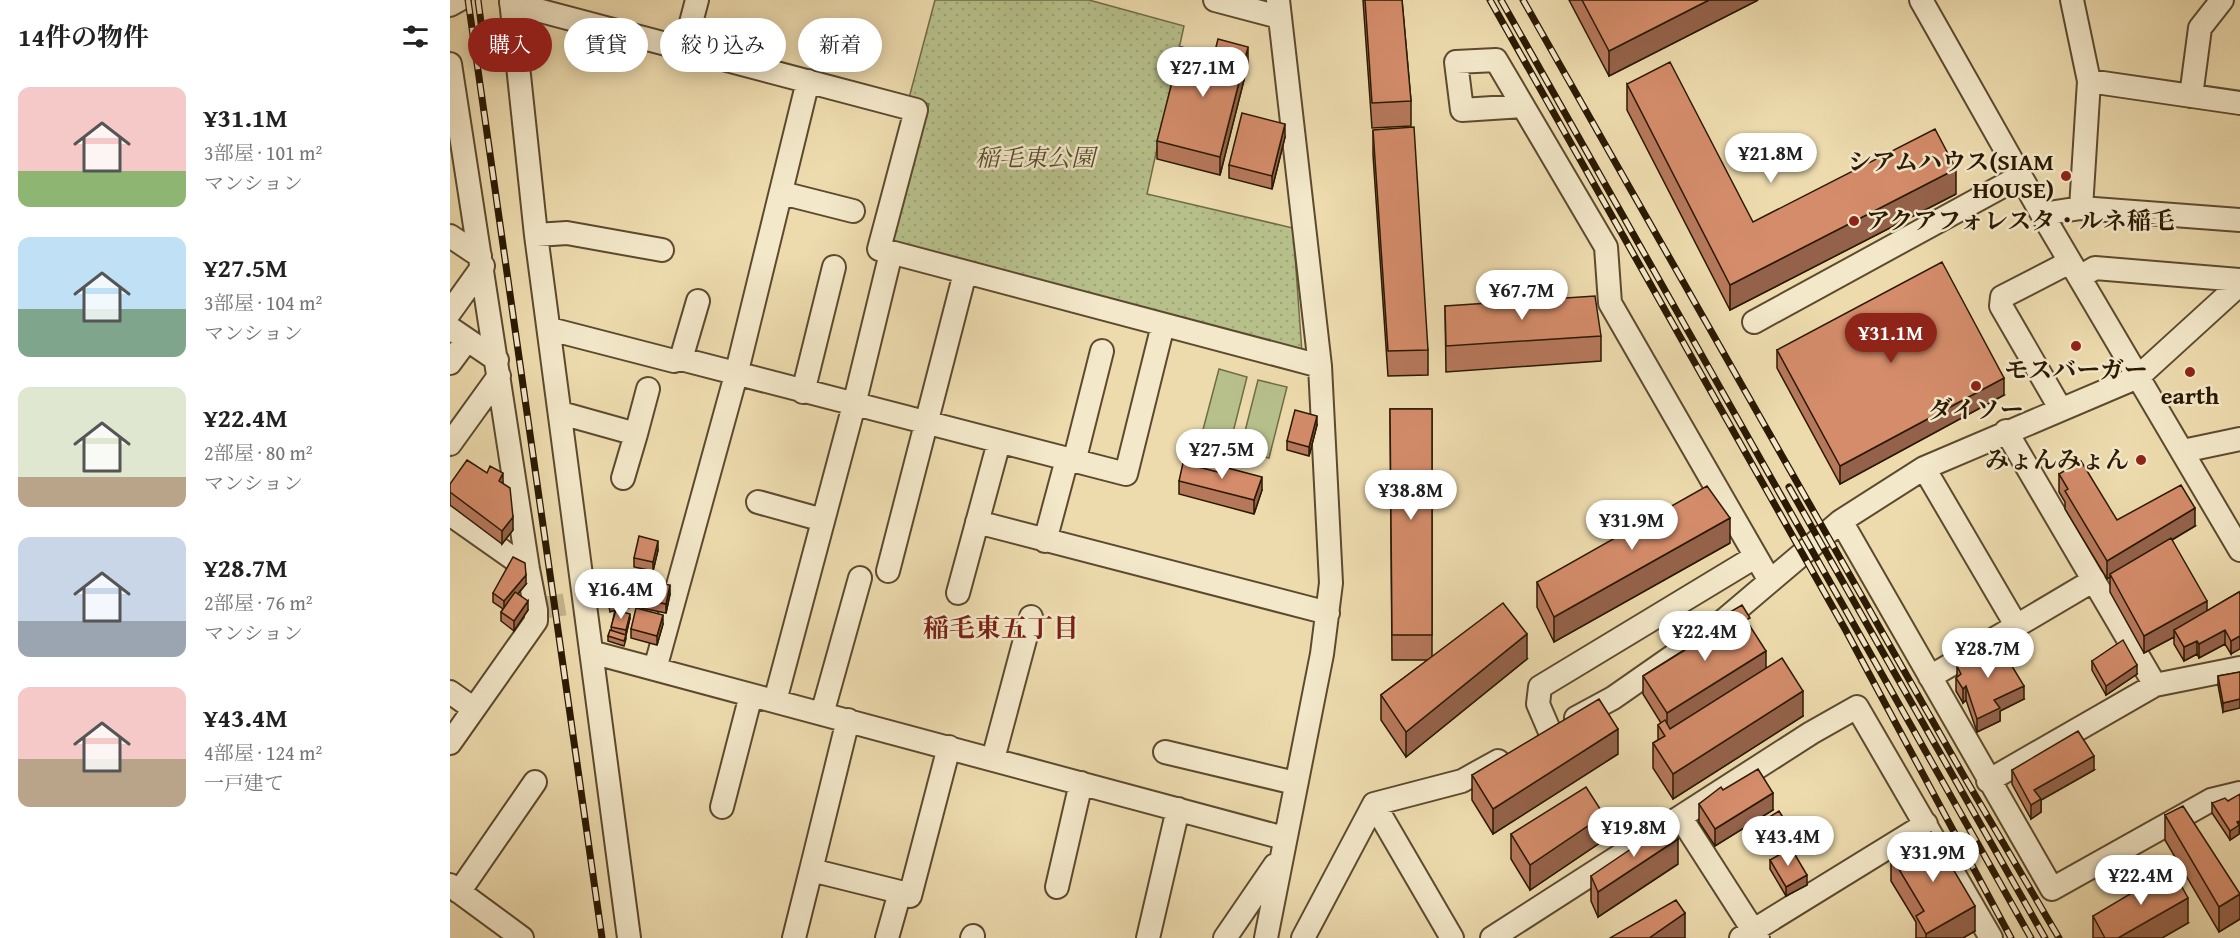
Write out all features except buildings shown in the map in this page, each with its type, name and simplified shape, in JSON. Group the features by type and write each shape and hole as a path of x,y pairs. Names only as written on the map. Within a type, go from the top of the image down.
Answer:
{"street":[{"path":"450,5 459,0"},
{"path":"692,18 697,0"},
{"path":"1215,0 1279,8 1320,366 1331,583 1328,612 1266,938"},
{"path":"1921,0 2042,214 2240,550"},
{"path":"2072,0 2089,81 2081,208"},
{"path":"2191,96 2200,28 2222,0"},
{"path":"629,938 591,652 575,602 561,413 536,235 513,1 660,41"},
{"path":"450,64 528,569 540,609 536,621 450,743"},
{"path":"774,72 916,110 879,249 1320,366"},
{"path":"655,669 736,375 808,81"},
{"path":"2089,81 2240,103"},
{"path":"1523,106 1606,247 1610,303 1770,581"},
{"path":"1754,322 2021,176"},
{"path":"782,193 853,211"},
{"path":"2042,214 2081,208 2240,220"},
{"path":"536,235 567,233 662,250"},
{"path":"450,236 481,261"},
{"path":"775,701 854,405 891,253"},
{"path":"450,312 481,261"},
{"path":"803,392 834,267"},
{"path":"2060,408 2001,306 2002,297 2075,269 2096,268 2240,282"},
{"path":"888,571 965,273"},
{"path":"1303,938 1374,804 1462,781 1613,698 1722,622 1841,521 1924,468 2060,408 2138,377 2240,282"},
{"path":"681,359 698,301"},
{"path":"550,329 674,361 681,359 1126,474 1163,325"},
{"path":"450,363 459,334 498,368"},
{"path":"1045,541 1102,351"},
{"path":"450,444 498,368"},
{"path":"623,478 648,389"},
{"path":"561,413 636,434"},
{"path":"2006,431 2155,684"},
{"path":"2182,451 2240,439"},
{"path":"958,593 999,442"},
{"path":"1924,468 2016,625"},
{"path":"758,502 823,520"},
{"path":"450,514 528,569"},
{"path":"1841,521 1988,781 2052,889 2211,800 2240,793"},
{"path":"977,522 1328,612"},
{"path":"1534,741 1540,687 1755,557"},
{"path":"822,714 860,578"},
{"path":"1930,677 2094,580"},
{"path":"993,759 1031,617"},
{"path":"591,652 1178,809 1283,847"},
{"path":"1988,781 2155,684 2240,668"},
{"path":"450,692 474,709"},
{"path":"722,807 751,695"},
{"path":"1492,938 1811,733 1857,707 1926,824 1985,936"},
{"path":"794,938 848,720"},
{"path":"811,870 910,896 950,747"},
{"path":"1165,752 1295,783"},
{"path":"522,938 454,888 535,782"},
{"path":"1057,887 1081,783"},
{"path":"1374,804 1452,938"},
{"path":"1148,938 1178,809"},
{"path":"1681,818 1751,935 1926,824"},
{"path":"1225,938 1283,847"},
{"path":"887,938 900,892"}],"green space":[{"name":"稲毛東公園","path":"935,0 1089,0 1184,26 1147,194 1293,228 1302,352 888,245 929,104 909,98"},
{"path":"1219,369 1247,377 1229,448 1200,441"},
{"path":"1258,380 1287,387 1269,458 1240,451"}],"tunnel":[{"path":"543,608 567,604"}],"railway":[{"path":"468,0 602,938"},
{"path":"478,0 480,18"},
{"path":"1490,0 1845,629 2011,938"},
{"path":"1501,0 2031,938"},
{"path":"1523,0 1965,778 2059,938"},
{"path":"1789,487 2045,938"}],"place":[{"name":"シアムハウス(SIAM HOUSE)","path":"2066,176"},
{"name":"アクアフォレスタ・ルネ稲毛","path":"1854,221"},
{"name":"モスバーガー","path":"2076,346"},
{"name":"earth","path":"2190,372"},
{"name":"ダイソー","path":"1976,386"},
{"name":"みょんみょん","path":"2141,460"}],"district":[{"name":"稲毛東五丁目","path":"1001,628"}]}
